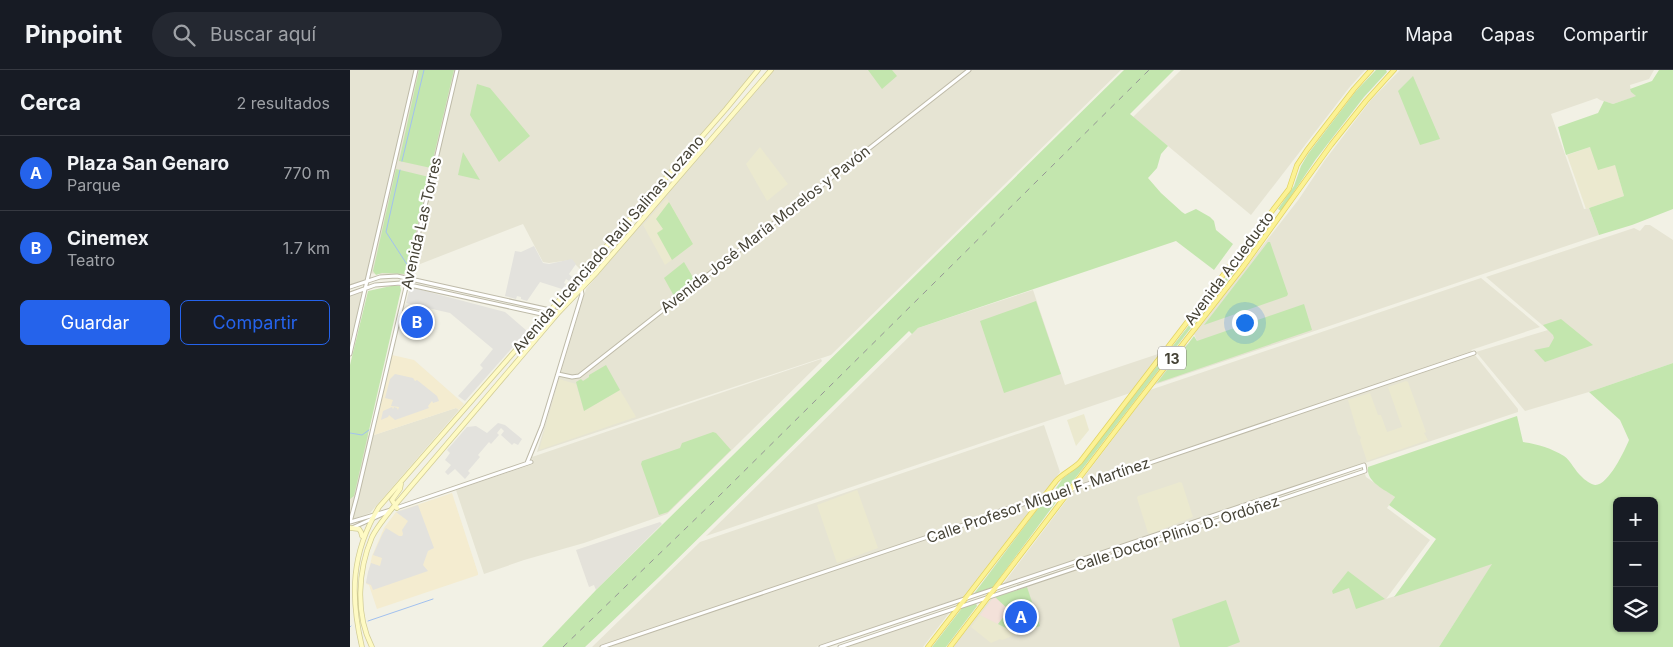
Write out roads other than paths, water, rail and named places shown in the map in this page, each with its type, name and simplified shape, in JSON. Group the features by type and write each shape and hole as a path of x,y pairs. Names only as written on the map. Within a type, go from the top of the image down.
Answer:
{"main road":[{"name":"Avenida Licenciado Raúl Salinas Lozano","path":"362,647 354,616 352,598 353,576 360,546 379,507 401,484 758,70"},
{"name":"Avenida Licenciado Raúl Salinas Lozano","path":"390,511 396,507 559,312 597,272 771,70"},
{"name":"Avenida Acueducto","path":"928,647 1043,498 1062,475 1072,470 1080,462 1193,315 1289,189 1306,150 1371,70"},
{"name":"Avenida Acueducto","path":"950,647 1238,274 1343,130 1394,70"},
{"path":"457,418 465,424"},
{"path":"396,507 392,500 401,484"},
{"path":"372,647 363,618 361,577 373,535 390,511"},
{"path":"350,528 356,528 361,531 360,546"}],"street":[{"path":"350,354 416,70"},
{"name":"Avenida Las Torres","path":"350,522 358,496 457,70"},
{"name":"Avenida José María Morelos y Pavón","path":"558,374 572,377 579,376 969,70"},
{"path":"350,287 367,280 385,276 462,290 559,312"},
{"path":"350,294 387,283 407,284 555,317"},
{"path":"396,507 528,463 558,374 582,294 581,288"},
{"path":"460,296 462,290"},
{"path":"495,303 496,298"},
{"name":"Calle Profesor Miguel F. Martínez","path":"602,647 1474,353"},
{"name":"Calle Doctor Plinio D. Ordóñez","path":"821,647 1364,465 1365,471 840,647"},
{"path":"350,522 390,511"},
{"path":"350,528 390,511"},
{"path":"1176,528 1177,533"},
{"path":"856,636 856,642"}],"waterway":[{"path":"402,161 424,70"},
{"path":"400,170 386,232 408,266"},
{"path":"350,433 362,435 369,430"},
{"path":"368,621 433,599"}],"railway":[{"path":"563,647 713,502 1149,70"}],"place":[{"name":"Cinemex","path":"417,322"},
{"name":"Plaza San Genaro","path":"1021,617"}]}
